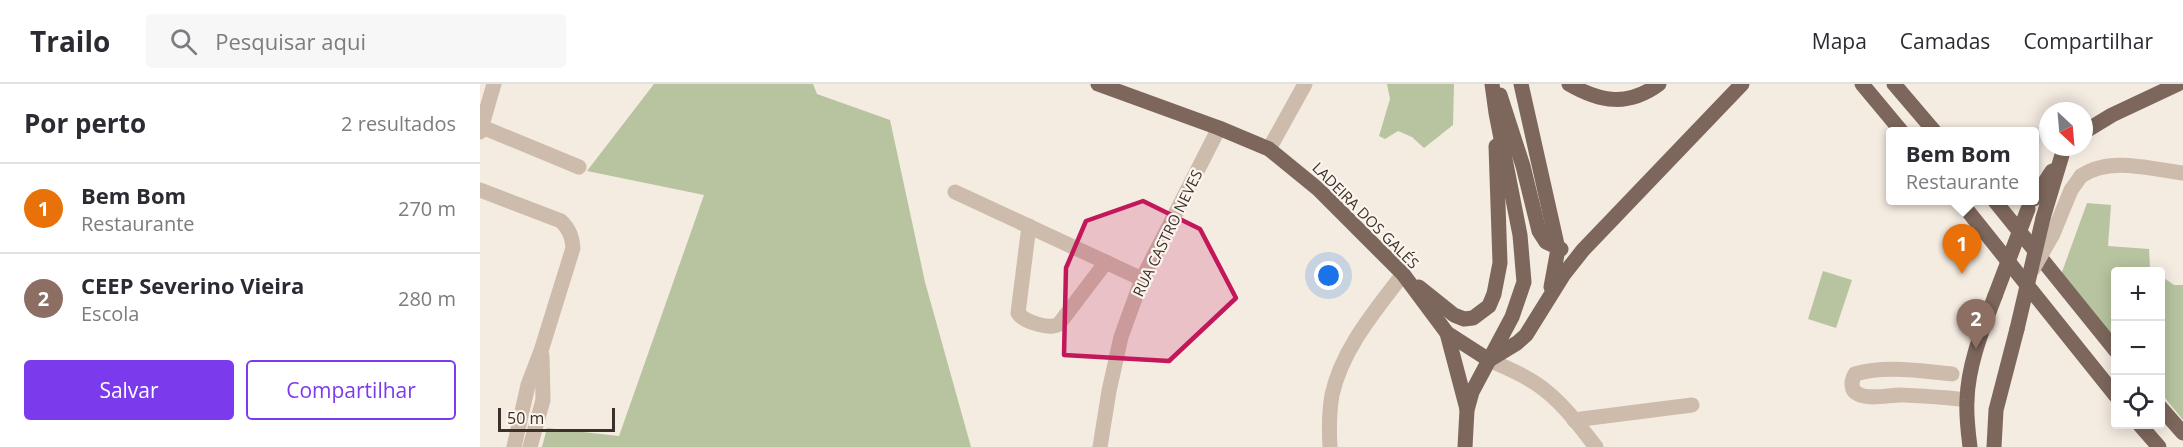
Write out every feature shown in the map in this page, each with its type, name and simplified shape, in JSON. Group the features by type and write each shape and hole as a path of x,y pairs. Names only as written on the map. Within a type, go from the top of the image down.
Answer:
{"main road":[{"name":"LADEIRA DOS GALÉS","path":"1098,84 1219,128 1269,149 1318,189 1403,274 1447,333 1489,360"},
{"path":"1403,274 1444,308 1464,319 1473,318 1489,306 1494,294 1500,263 1495,176 1494,84"},
{"path":"1494,84 1523,166 1539,231 1546,242 1558,249 1583,250"},
{"path":"1521,84 1558,249 1554,279 1546,301"},
{"path":"1569,84 1585,93 1608,100 1629,99 1659,84"},
{"path":"1489,360 1508,350 1521,339 1583,250 1742,84"},
{"path":"1862,84 1898,127"},
{"path":"1894,84 1931,127"},
{"path":"2093,127 2112,115 2178,84"},
{"path":"1466,447 1467,410 1472,392 1512,317 1524,282 1520,235 1496,113"},
{"path":"2039,192 2062,156"},
{"path":"1994,447 1996,410 2043,218 2063,156"},
{"path":"1962,205 2111,391"},
{"path":"1997,205 2111,346"},
{"path":"1970,447 1967,400 1969,381 1995,296 2031,205"},
{"path":"1447,333 1467,410"},
{"path":"2165,413 2183,433"},
{"path":"2143,429 2159,447"}],"street":[{"path":"494,84 481,129 579,167"},
{"path":"1269,149 1305,84"},
{"name":"RUA CASTRO NEVES","path":"1100,447 1121,337 1142,279 1219,128"},
{"path":"2030,274 2053,234 2071,190 2081,176 2091,169 2104,165 2183,173"},
{"path":"480,190 561,221 568,228 572,237 573,248 524,401 513,447"},
{"path":"955,192 1142,279"},
{"path":"1029,226 1018,313 1021,318 1051,327 1059,324 1106,262"},
{"path":"1330,447 1332,398 1340,371 1359,334 1403,274"},
{"path":"530,447 543,400 544,379 541,351"},
{"path":"1489,360 1538,384 1555,399 1596,447"},
{"path":"1952,374 1903,369 1872,370 1854,374 1852,388 1858,394 1869,396 1900,395 1967,400"},
{"path":"1574,420 1692,405"}],"highlighted area":[{"path":"1143,201 1200,229 1236,298 1169,361 1064,355 1066,268 1086,221"}],"green space":[{"path":"654,84 813,84 817,94 890,120 925,282 971,447 542,447 547,428 619,436 704,195 587,171"},
{"path":"1387,84 1454,84 1453,125 1424,148 1412,137 1398,131 1385,139 1379,136 1390,99"},
{"path":"2087,203 2111,205 2108,246 2149,249 2150,267 2111,267 2111,337 2058,283"},
{"path":"1823,271 1852,280 1836,328 1808,319"},
{"path":"2165,279 2174,285 2183,285 2183,420 2165,398"}],"place":[{"name":"Bem Bom","path":"1962,274"},
{"name":"CEEP Severino Vieira","path":"1976,349"}]}
